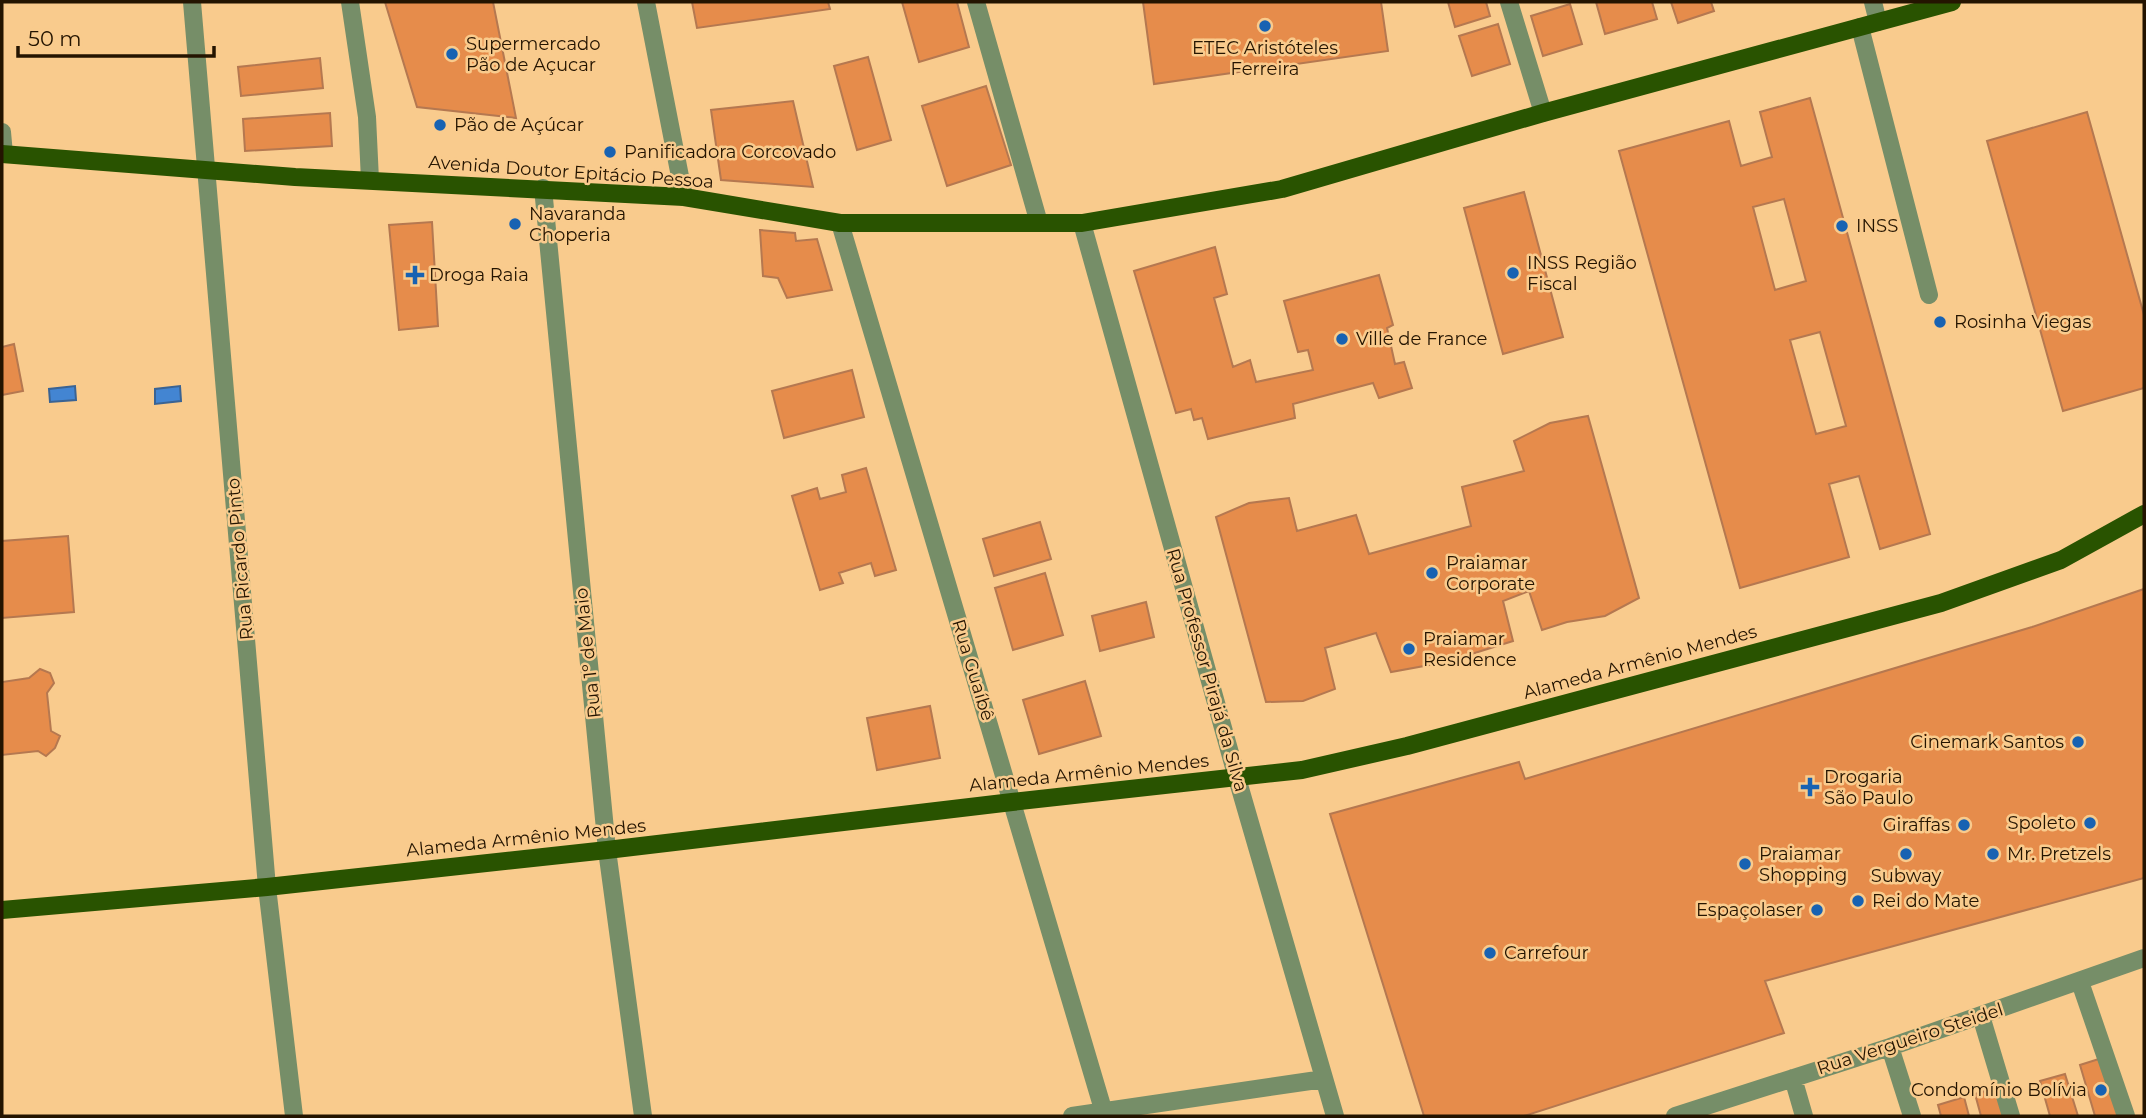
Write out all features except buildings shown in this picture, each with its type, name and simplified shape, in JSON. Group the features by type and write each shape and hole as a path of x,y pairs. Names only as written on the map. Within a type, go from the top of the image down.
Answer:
{"main road":[{"name":"Avenida Doutor Epitácio Pessoa","path":"3,154 208,171 684,197 840,223 1082,223 1282,190 1543,113 1952,2"},
{"name":"Alameda Armênio Mendes","path":"2,910 267,887 1302,771 1407,746 1941,603 2061,560 2144,513"}],"street":[{"name":"Rua Ricardo Pinto","path":"192,2 267,887 294,1116"},
{"path":"350,2 367,117 370,180"},
{"path":"646,2 684,197"},
{"path":"976,2 1039,223"},
{"path":"1508,2 1543,113"},
{"path":"1873,2 1878,22"},
{"path":"1860,27 1929,295"},
{"path":"2,132 3,154"},
{"name":"Rua 1º de Maio","path":"543,188 607,850 643,1116"},
{"name":"Rua Guaíbê","path":"840,223 1105,1115"},
{"name":"Rua Professor Pirajá da Silva","path":"1082,223 1237,778 1335,1116"},
{"name":"Rua Vergueiro Steidel","path":"1675,1116 1702,1112 1793,1078 1981,1016 2144,958"},
{"path":"2080,982 2126,1116"},
{"path":"1981,1016 2011,1116"},
{"path":"1890,1047 1912,1116"},
{"path":"1793,1078 1804,1116"},
{"path":"1072,1116 1105,1115 1324,1079"}],"water":[{"path":"75,386 76,400 50,402 49,389"},
{"path":"180,386 181,401 155,404 155,389"}],"place":[{"name":"ETEC Aristóteles Ferreira","path":"1265,26"},
{"name":"Supermercado Pão de Açucar","path":"452,54"},
{"name":"Pão de Açúcar","path":"440,125"},
{"name":"Panificadora Corcovado","path":"610,152"},
{"name":"Navaranda Choperia","path":"515,224"},
{"name":"INSS","path":"1842,226"},
{"name":"INSS Região Fiscal","path":"1513,273"},
{"name":"Droga Raia","path":"415,275"},
{"name":"Rosinha Viegas","path":"1940,322"},
{"name":"Ville de France","path":"1342,339"},
{"name":"Praiamar Corporate","path":"1432,573"},
{"name":"Praiamar Residence","path":"1409,649"},
{"name":"Cinemark Santos","path":"2078,742"},
{"name":"Drogaria São Paulo","path":"1810,787"},
{"name":"Spoleto","path":"2090,823"},
{"name":"Giraffas","path":"1964,825"},
{"name":"Subway","path":"1906,854"},
{"name":"Mr. Pretzels","path":"1993,854"},
{"name":"Praiamar Shopping","path":"1745,864"},
{"name":"Rei do Mate","path":"1858,901"},
{"name":"Espaçolaser","path":"1817,910"},
{"name":"Carrefour","path":"1490,953"},
{"name":"Condomínio Bolívia","path":"2101,1090"}]}
